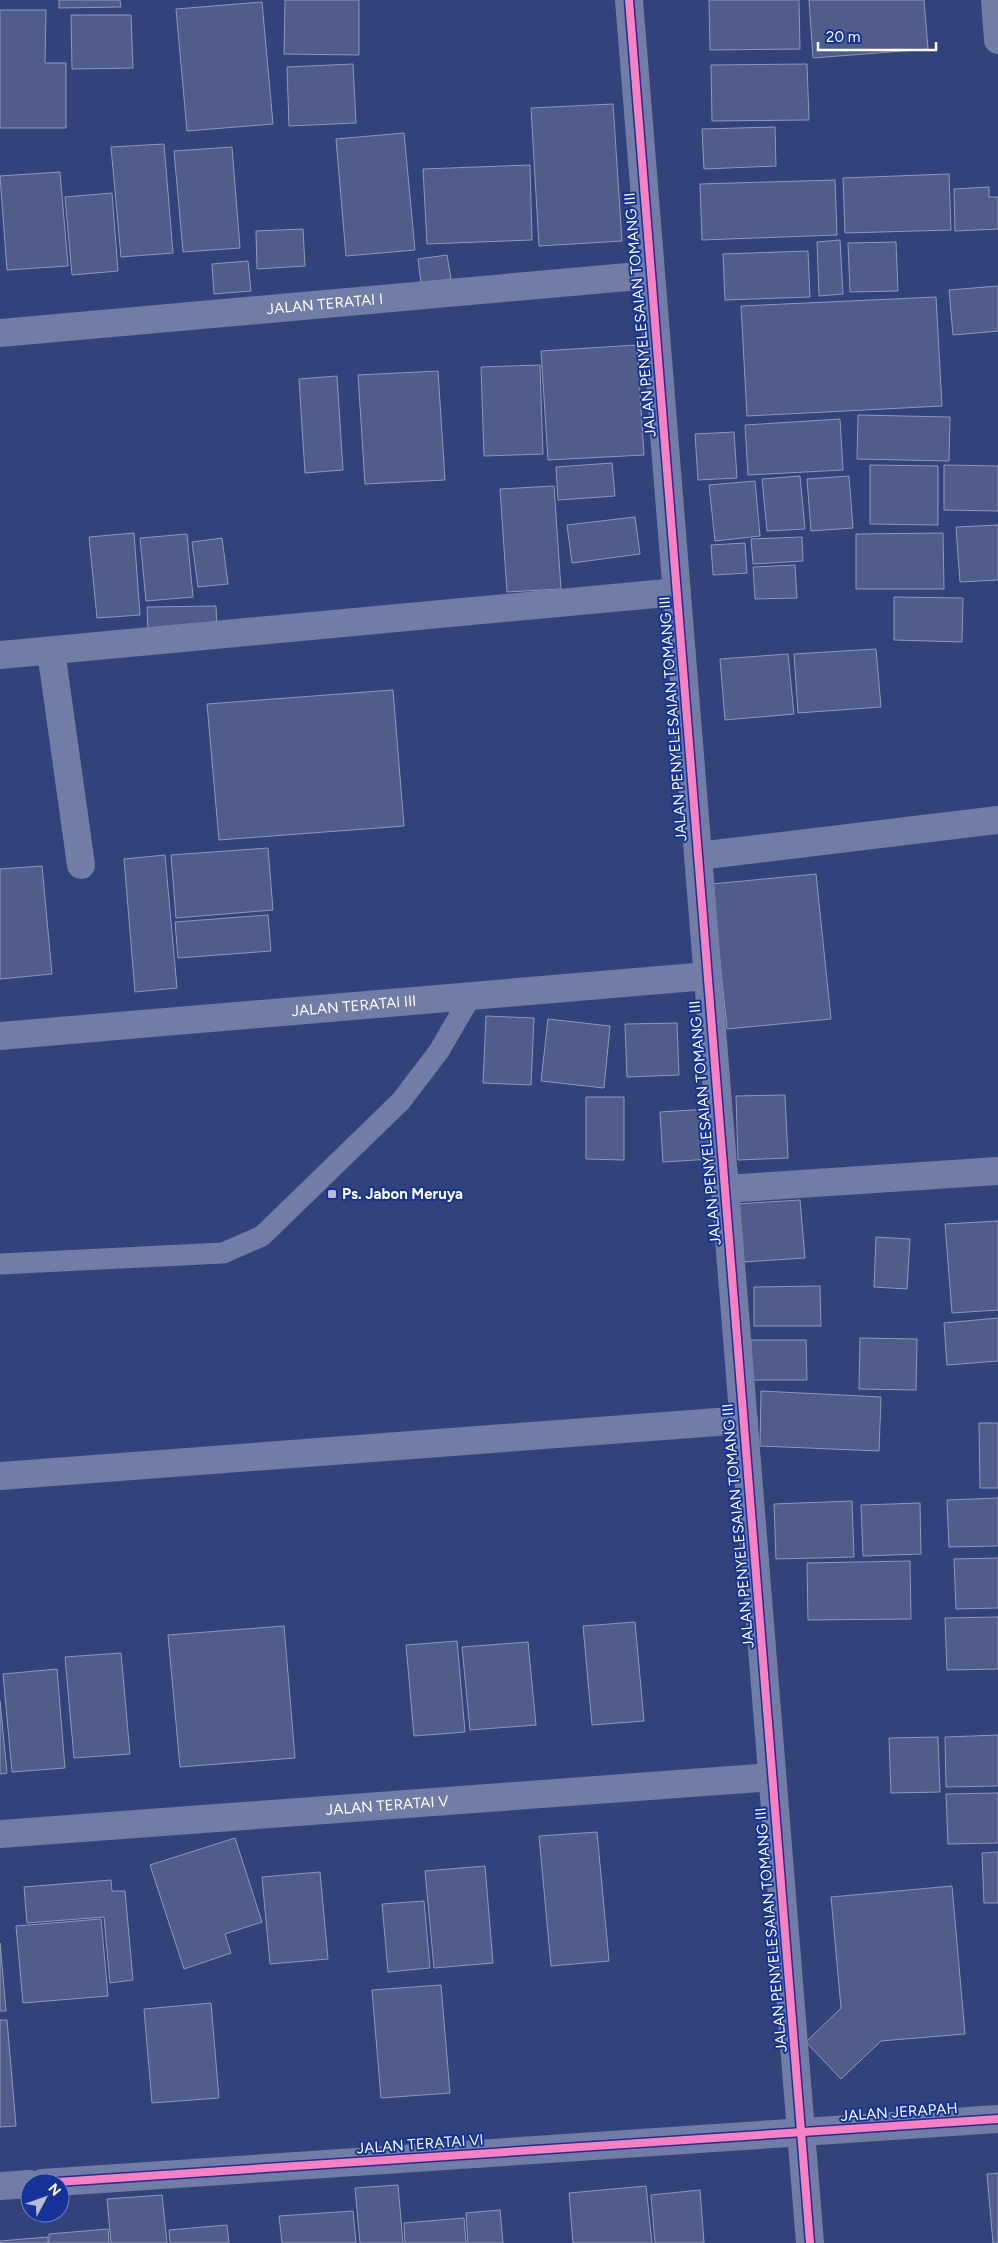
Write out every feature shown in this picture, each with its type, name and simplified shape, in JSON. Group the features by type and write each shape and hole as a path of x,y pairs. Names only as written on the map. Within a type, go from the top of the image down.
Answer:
{"street":[{"name":"JALAN PENYELESAIAN TOMANG III","path":"629,0 810,2243"},
{"path":"995,0 998,40"},
{"name":"JALAN TERATAI I","path":"0,334 650,274"},
{"path":"0,655 677,592"},
{"path":"50,650 81,864"},
{"path":"698,856 998,820"},
{"name":"JALAN TERATAI III","path":"0,1036 707,976"},
{"path":"725,1189 998,1171"},
{"path":"0,1476 744,1420"},
{"name":"JALAN TERATAI V","path":"0,1834 772,1777"},
{"name":"JALAN JERAPAH","path":"801,2132 998,2119"},
{"name":"JALAN TERATAI VI","path":"70,2181 801,2132"},
{"path":"0,2186 20,2185"}],"lane":[{"path":"0,1264 223,1253 262,1236 400,1101 438,1051 471,996"}],"building":[{"path":"59,0 120,0 121,7 59,8"},
{"path":"285,0 359,0 359,55 284,54"},
{"path":"709,0 799,0 800,49 710,50"},
{"path":"809,0 924,0 928,49 813,58"},
{"path":"262,2 273,124 187,131 176,9"},
{"path":"0,10 46,10 45,63 66,63 66,128 0,128"},
{"path":"71,15 131,15 133,68 72,69"},
{"path":"353,64 356,123 289,126 287,67"},
{"path":"807,64 809,120 712,121 711,65"},
{"path":"613,104 622,241 539,246 531,108"},
{"path":"775,127 776,166 704,169 702,129"},
{"path":"404,133 415,250 346,256 336,139"},
{"path":"164,144 173,253 121,257 111,147"},
{"path":"232,147 240,248 183,252 174,151"},
{"path":"530,165 532,240 427,244 423,169"},
{"path":"60,172 68,266 7,270 0,176"},
{"path":"949,174 951,230 845,233 843,178"},
{"path":"835,180 837,235 702,240 700,184"},
{"path":"989,187 989,197 998,197 998,229 955,231 954,189"},
{"path":"112,193 118,271 72,275 65,197"},
{"path":"303,229 305,266 257,269 256,231"},
{"path":"840,240 843,294 819,296 817,242"},
{"path":"896,242 898,291 850,292 848,243"},
{"path":"808,251 810,297 725,300 723,254"},
{"path":"447,255 451,279 421,283 418,259"},
{"path":"248,261 251,291 214,294 212,264"},
{"path":"998,286 998,331 953,335 949,290"},
{"path":"936,297 942,406 747,416 741,306"},
{"path":"637,345 644,455 548,460 541,351"},
{"path":"540,365 543,454 484,456 481,367"},
{"path":"438,371 445,480 365,484 358,375"},
{"path":"337,376 343,470 305,473 299,379"},
{"path":"858,415 950,417 949,461 857,459"},
{"path":"840,419 843,470 748,475 745,425"},
{"path":"734,432 737,478 698,480 695,434"},
{"path":"612,463 615,496 558,500 556,467"},
{"path":"870,465 938,466 938,525 870,524"},
{"path":"944,465 998,466 998,511 944,510"},
{"path":"800,476 805,529 767,531 762,479"},
{"path":"849,476 853,528 811,531 807,479"},
{"path":"755,481 760,536 715,541 709,485"},
{"path":"554,486 561,589 507,592 500,489"},
{"path":"635,517 640,554 572,563 567,525"},
{"path":"998,525 998,580 960,582 956,527"},
{"path":"134,533 140,615 97,618 89,537"},
{"path":"943,533 944,589 856,589 856,534"},
{"path":"187,534 193,597 146,601 140,538"},
{"path":"802,537 803,561 753,564 751,539"},
{"path":"222,538 228,584 198,587 192,542"},
{"path":"745,543 747,573 713,575 711,545"},
{"path":"795,565 797,598 755,599 753,567"},
{"path":"894,597 963,598 962,642 894,640"},
{"path":"216,606 217,630 148,632 147,607"},
{"path":"876,649 881,707 798,713 794,654"},
{"path":"788,654 794,714 725,720 720,659"},
{"path":"393,690 404,826 219,840 207,704"},
{"path":"268,848 273,910 176,918 171,855"},
{"path":"165,855 177,988 135,992 124,859"},
{"path":"42,866 52,974 0,979 0,869"},
{"path":"816,874 831,1019 727,1029 712,884"},
{"path":"268,915 271,951 178,958 175,922"},
{"path":"486,1016 534,1018 531,1085 483,1083"},
{"path":"548,1019 610,1026 604,1088 541,1081"},
{"path":"677,1023 679,1075 627,1077 625,1024"},
{"path":"785,1095 788,1158 738,1160 736,1096"},
{"path":"586,1097 624,1097 624,1160 586,1159"},
{"path":"709,1109 712,1159 663,1162 660,1112"},
{"path":"800,1200 805,1258 743,1262 737,1204"},
{"path":"998,1221 998,1310 952,1313 945,1224"},
{"path":"876,1237 910,1239 907,1289 874,1287"},
{"path":"820,1286 821,1326 754,1326 754,1287"},
{"path":"998,1318 998,1361 947,1365 944,1323"},
{"path":"860,1338 917,1339 916,1390 859,1389"},
{"path":"751,1340 806,1340 807,1380 752,1380"},
{"path":"761,1391 881,1397 879,1451 760,1446"},
{"path":"979,1423 998,1423 998,1488 980,1488"},
{"path":"998,1498 998,1546 949,1547 947,1500"},
{"path":"852,1501 854,1557 776,1559 774,1504"},
{"path":"920,1503 921,1554 863,1556 861,1505"},
{"path":"998,1558 998,1608 956,1609 954,1559"},
{"path":"910,1561 911,1619 808,1620 807,1563"},
{"path":"998,1617 998,1669 947,1670 945,1618"},
{"path":"635,1622 644,1721 592,1725 583,1626"},
{"path":"284,1626 295,1758 180,1767 168,1635"},
{"path":"457,1641 465,1732 414,1736 406,1645"},
{"path":"528,1642 536,1725 470,1730 462,1647"},
{"path":"121,1653 130,1754 74,1758 65,1657"},
{"path":"57,1669 65,1768 12,1772 3,1674"},
{"path":"0,1701 7,1773 0,1774"},
{"path":"998,1735 998,1786 946,1787 945,1737"},
{"path":"938,1737 940,1792 891,1793 889,1738"},
{"path":"998,1793 998,1843 948,1844 946,1794"},
{"path":"597,1832 609,1961 551,1966 539,1836"},
{"path":"235,1838 262,1922 225,1934 231,1953 184,1969 150,1865"},
{"path":"998,1852 998,1903 984,1903 982,1853"},
{"path":"485,1866 493,1963 434,1968 425,1871"},
{"path":"320,1872 328,1959 270,1964 262,1877"},
{"path":"111,1880 112,1891 125,1891 133,1980 110,1983 104,1917 27,1923 24,1887"},
{"path":"952,1886 965,2034 881,2041 841,2079 806,2042 841,2008 831,1897"},
{"path":"424,1901 430,1968 388,1972 382,1904"},
{"path":"101,1919 108,1996 23,2003 16,1926"},
{"path":"0,1943 6,2011 0,2011"},
{"path":"441,1985 450,2093 381,2098 372,1990"},
{"path":"211,2003 219,2098 152,2103 144,2009"},
{"path":"0,2020 7,2020 16,2126 0,2127"},
{"path":"998,2173 998,2243 993,2243 987,2174"},
{"path":"398,2185 403,2243 360,2243 355,2188"},
{"path":"646,2186 652,2243 573,2243 569,2193"},
{"path":"700,2190 704,2243 655,2243 651,2195"},
{"path":"162,2195 167,2243 111,2243 107,2199"},
{"path":"500,2210 503,2243 468,2243 466,2213"},
{"path":"353,2211 356,2243 282,2243 279,2216"},
{"path":"464,2218 466,2243 405,2243 404,2223"},
{"path":"227,2225 229,2243 170,2243 169,2230"},
{"path":"108,2229 109,2243 49,2243 49,2234"},
{"path":"48,2237 48,2243 0,2243 0,2241"}],"cycle path":[{"path":"629,0 810,2243"},
{"path":"70,2181 998,2119"}],"place":[{"name":"Ps. Jabon Meruya","path":"332,1194"}]}
